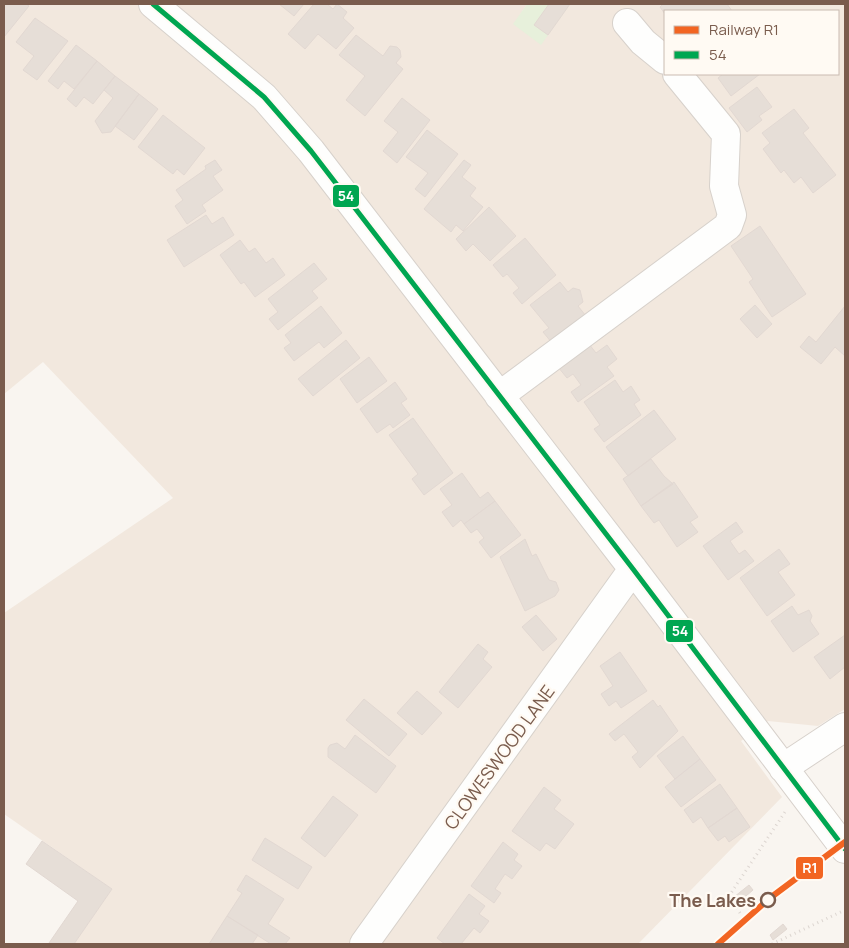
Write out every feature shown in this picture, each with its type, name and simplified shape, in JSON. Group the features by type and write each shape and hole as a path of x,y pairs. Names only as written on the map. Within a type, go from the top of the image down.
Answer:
{"street":[{"path":"153,4 267,101 311,151 633,569 783,768 798,806 845,850"},
{"path":"627,23 643,42 664,59"},
{"path":"499,396 728,226 732,215 724,186 726,134 677,75"},
{"name":"CLOWESWOOD LANE","path":"364,944 633,569"},
{"path":"783,768 845,727"}],"path":[{"path":"740,913 729,896 798,806"},
{"path":"772,944 845,910"}],"shaded area":[{"path":"4,4 527,4 514,24 548,35 570,4 845,4 845,709 818,726 768,721 741,741 782,797 638,944 74,944 112,889 4,814 4,613 173,498 43,362 4,394"}],"green space":[{"path":"527,4 570,4 541,45 513,24"}],"building":[{"path":"4,4 26,4 29,6 4,37"},
{"path":"279,4 304,4 294,16"},
{"path":"314,4 327,4 333,9 337,4 347,12 343,18 354,28 336,49 318,34 305,49 288,34"},
{"path":"549,4 570,4 548,35 534,25"},
{"path":"663,4 727,4 731,10 664,10 664,13 660,7"},
{"path":"35,18 68,41 37,80 23,70 34,56 16,42"},
{"path":"356,35 383,56 390,46 397,47 400,50 401,57 396,63 403,69 365,116 346,100 365,76 339,55"},
{"path":"76,45 97,61 74,89 64,81 58,89 48,81"},
{"path":"97,61 115,76 93,104 84,97 76,107 67,99"},
{"path":"722,75 759,75 731,96 718,78"},
{"path":"115,76 139,94 111,132 102,133 95,121 113,98 104,90"},
{"path":"757,87 772,107 759,116 762,120 747,132 729,108"},
{"path":"139,94 158,109 134,140 115,126"},
{"path":"402,98 430,120 397,163 383,151 398,132 384,121"},
{"path":"794,109 809,128 803,133 836,175 813,193 801,177 794,183 784,170 781,173 763,149 770,143 762,133"},
{"path":"163,115 205,148 184,175 177,169 173,174 138,147"},
{"path":"427,130 458,154 425,197 415,189 428,173 406,157"},
{"path":"215,160 222,170 213,176 223,190 202,205 206,211 187,224 175,206 183,200 176,190 206,169 205,166"},
{"path":"464,160 471,165 462,177 476,188 470,196 483,207 463,231 456,225 451,232 424,209"},
{"path":"489,207 516,236 490,261 473,244 466,251 456,239"},
{"path":"206,215 212,224 223,217 234,235 184,267 167,240"},
{"path":"760,226 806,294 772,317 749,282 753,279 731,246"},
{"path":"525,238 556,275 522,304 513,293 519,288 507,274 503,277 493,265"},
{"path":"240,240 249,252 255,248 266,263 273,258 285,275 255,297 244,282 241,284 220,255"},
{"path":"314,263 327,279 312,291 318,298 278,330 269,319 278,312 268,299"},
{"path":"560,282 568,292 573,288 580,290 583,302 578,306 586,316 552,343 543,332 549,328 530,305"},
{"path":"755,305 772,324 757,338 740,319"},
{"path":"321,306 342,333 324,348 319,342 294,361 284,348 291,343 285,335"},
{"path":"845,306 845,356 835,347 821,364 800,347 809,336 816,342"},
{"path":"346,340 360,358 313,396 298,379"},
{"path":"589,344 596,353 607,345 617,359 607,367 614,376 578,402 571,392 581,385 573,374 567,378 558,367"},
{"path":"369,357 387,381 357,403 340,379"},
{"path":"615,380 623,392 631,386 640,400 634,404 641,415 604,442 594,429 600,425 584,402"},
{"path":"395,382 407,399 401,403 410,415 393,428 390,424 377,433 360,409"},
{"path":"654,410 676,439 628,476 606,447"},
{"path":"413,418 453,473 424,495 412,479 418,474 389,435"},
{"path":"651,459 673,484 641,506 623,479"},
{"path":"462,473 480,498 488,492 495,501 464,524 461,520 453,527 442,512 452,505 440,489"},
{"path":"674,482 698,517 690,522 698,532 677,547 659,520 654,523 641,506"},
{"path":"495,501 521,535 491,558 479,542 484,538 477,529 471,533 464,524"},
{"path":"736,522 743,532 730,541 739,554 745,550 754,561 728,580 703,546"},
{"path":"525,539 532,556 536,554 549,580 556,582 559,590 555,596 525,611 500,557"},
{"path":"779,549 790,564 778,572 795,595 767,616 740,578"},
{"path":"792,606 798,615 809,610 812,616 810,621 819,634 793,652 771,621"},
{"path":"536,615 557,639 543,651 522,627"},
{"path":"845,635 845,667 830,679 814,657"},
{"path":"478,644 488,652 483,659 492,667 458,708 439,692"},
{"path":"620,652 647,691 621,708 616,701 609,706 601,694 613,686 600,666"},
{"path":"417,691 442,713 422,735 397,713"},
{"path":"364,699 407,734 389,756 346,720"},
{"path":"653,700 658,707 660,705 678,731 640,768 632,757 638,752 624,734 615,741 609,734"},
{"path":"355,735 396,766 376,793 328,757 330,745 337,743 345,749"},
{"path":"683,736 700,759 675,779 657,756"},
{"path":"700,759 716,780 681,807 665,787"},
{"path":"720,784 737,808 708,828 701,817 693,823 684,810"},
{"path":"544,787 561,800 554,809 574,824 555,849 546,843 540,851 512,831"},
{"path":"333,796 358,815 325,857 301,838"},
{"path":"737,808 750,827 729,842 725,836 718,841 708,828"},
{"path":"265,838 312,867 298,889 252,860"},
{"path":"42,841 112,889 74,944 49,943 78,901 26,864"},
{"path":"503,842 518,854 514,860 522,866 512,879 505,874 495,889 501,893 494,903 471,886"},
{"path":"246,875 284,899 268,924 290,938 285,944 271,944 227,916 242,893 237,890"},
{"path":"749,885 753,890 739,902 734,897"},
{"path":"469,894 485,906 479,914 489,921 480,933 474,928 461,944 445,944 437,938"},
{"path":"227,916 258,935 252,944 209,944"},
{"path":"783,924 787,929 773,940 770,935"}],"rail line":[{"name":"R1","path":"718,944 770,898 845,842"}],"transit line":[{"name":"54","path":"153,4 264,97 311,151 633,569 845,849"}],"place":[{"name":"The Lakes","path":"768,900"}]}
